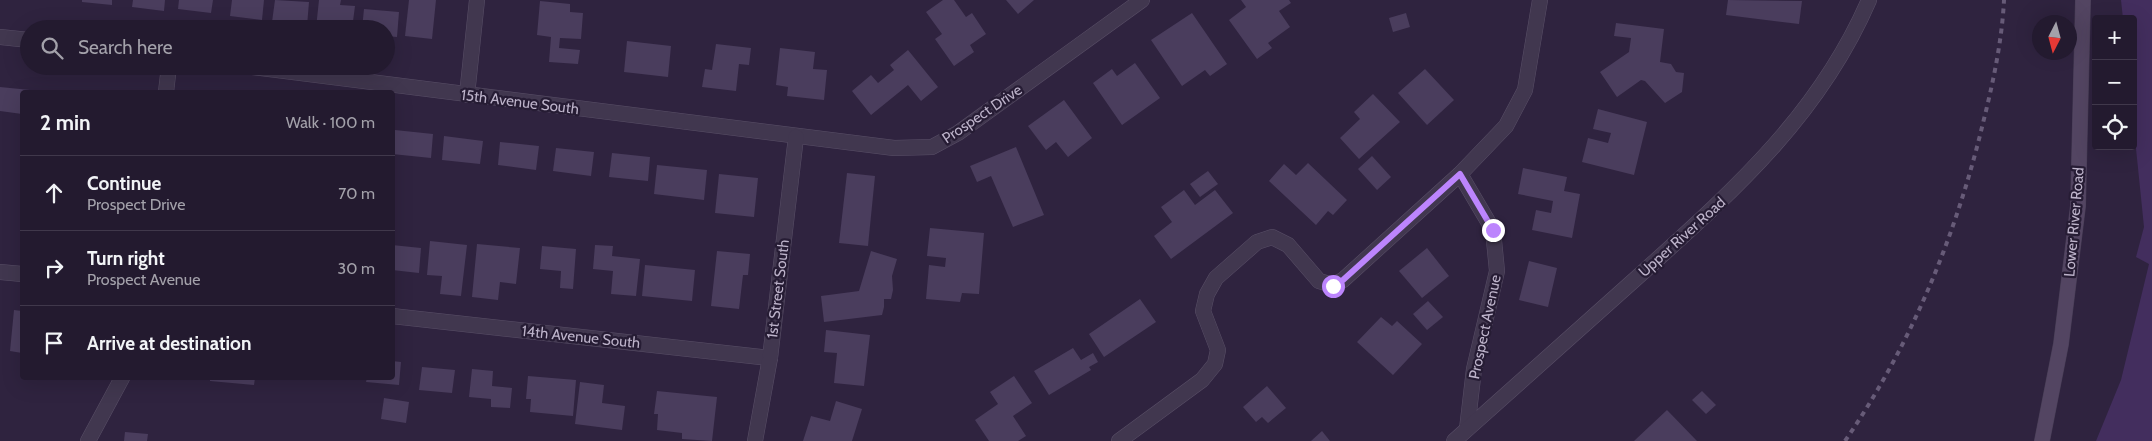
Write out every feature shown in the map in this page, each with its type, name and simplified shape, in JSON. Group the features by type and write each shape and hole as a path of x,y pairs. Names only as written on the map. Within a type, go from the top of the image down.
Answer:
{"street":[{"path":"467,95 477,0"},
{"name":"Prospect Drive","path":"796,137 894,148 932,148 958,133 1142,0"},
{"path":"1119,441 1202,380 1215,364 1218,350 1203,311 1207,294 1216,278 1257,242 1272,237 1288,245 1319,281 1333,286 1343,280 1460,174 1506,126 1525,90 1540,0"},
{"name":"Upper River Road","path":"1454,441 1727,197 1786,134 1823,84 1857,27 1869,0"},
{"name":"Lower River Road","path":"2042,441 2061,344 2078,206 2084,0"},
{"path":"0,37 20,39"},
{"path":"166,90 168,75"},
{"name":"15th Avenue South","path":"313,75 796,137"},
{"name":"1st Street South","path":"755,441 770,358 796,137"},
{"name":"Prospect Avenue","path":"1460,174 1493,230 1498,271 1474,369 1467,429"},
{"path":"0,272 20,274"},
{"name":"14th Avenue South","path":"395,316 770,358"},
{"path":"88,441 121,380"}],"shaded area":[{"path":"2121,0 2152,0 2152,441 2096,441 2121,380 2149,264 2136,257 2144,227 2136,150 2137,15 2123,15"}],"building":[{"path":"82,0 112,0 112,5 82,2"},
{"path":"133,0 165,0 164,11 132,7"},
{"path":"179,0 213,0 211,13 178,9"},
{"path":"232,0 264,0 262,20 230,16"},
{"path":"275,0 309,2 308,20 272,20"},
{"path":"319,0 341,0 340,5 355,6 353,20 317,20"},
{"path":"409,0 436,0 432,39 405,36"},
{"path":"943,0 954,0 966,17 972,13 986,34 970,45 974,52 954,66 935,39 942,34 926,12"},
{"path":"1006,0 1034,0 1018,14"},
{"path":"1241,0 1289,0 1291,3 1279,11 1290,27 1268,43 1272,48 1257,59 1229,20 1246,7"},
{"path":"1728,0 1802,1 1799,24 1726,15"},
{"path":"540,1 570,4 570,12 583,13 581,39 560,38 559,48 580,50 578,64 549,62 551,37 537,35"},
{"path":"364,9 399,12 397,37 395,37 395,20 363,20"},
{"path":"1192,13 1227,64 1210,76 1205,70 1182,86 1151,40"},
{"path":"1406,13 1410,27 1393,32 1389,18"},
{"path":"1616,23 1664,29 1660,62 1671,64 1676,72 1684,73 1682,92 1665,103 1645,81 1641,80 1617,97 1600,72 1629,52 1631,38 1614,36"},
{"path":"627,41 671,46 668,77 624,72"},
{"path":"716,44 751,48 749,65 739,64 736,91 702,87 705,69 712,70"},
{"path":"780,48 815,52 813,69 827,70 824,100 787,96 788,87 776,85"},
{"path":"908,50 938,87 921,101 908,85 871,115 852,91 871,75 878,83 894,70 890,65"},
{"path":"1135,63 1160,98 1122,125 1093,83 1112,69 1117,76"},
{"path":"1425,69 1454,100 1427,125 1398,93"},
{"path":"0,87 30,90 20,90 20,114 0,111"},
{"path":"1373,94 1400,122 1359,159 1340,138 1360,119 1354,112"},
{"path":"1064,100 1092,138 1068,157 1056,142 1046,150 1028,126"},
{"path":"1598,109 1647,122 1634,175 1582,162 1588,138 1608,143 1611,133 1593,129"},
{"path":"395,130 433,134 431,158 395,154"},
{"path":"444,136 483,141 480,164 442,160"},
{"path":"500,142 539,146 536,170 498,165"},
{"path":"1016,147 1044,215 1013,227 991,176 977,182 970,166"},
{"path":"556,148 594,152 591,176 553,171"},
{"path":"612,153 650,157 648,181 609,177"},
{"path":"1372,156 1391,177 1377,190 1358,169"},
{"path":"1308,163 1347,200 1333,215 1328,211 1316,225 1269,181 1284,164 1296,175"},
{"path":"657,165 707,170 704,200 654,194"},
{"path":"1523,168 1567,177 1564,191 1580,194 1572,238 1532,230 1536,210 1551,213 1553,201 1518,194"},
{"path":"1208,171 1218,184 1200,197 1190,184"},
{"path":"847,173 875,176 868,246 839,243"},
{"path":"719,174 758,178 754,217 715,213"},
{"path":"1184,190 1195,205 1215,190 1233,213 1171,259 1154,236 1172,222 1161,207"},
{"path":"930,228 984,233 979,294 962,293 960,302 926,299 929,265 945,267 946,258 927,256"},
{"path":"430,241 467,245 461,296 440,294 442,276 427,275"},
{"path":"477,244 520,248 516,284 500,282 498,300 472,297"},
{"path":"395,245 421,248 419,273 395,270"},
{"path":"595,245 613,246 612,256 640,259 636,296 611,294 613,271 593,269"},
{"path":"542,246 576,249 573,289 560,288 561,271 540,269"},
{"path":"1427,248 1449,276 1422,298 1399,271"},
{"path":"717,251 750,254 748,275 743,275 739,309 711,306"},
{"path":"871,251 897,259 892,276 893,290 891,299 884,299 882,315 824,322 821,296 859,291"},
{"path":"1529,261 1557,268 1548,307 1519,300"},
{"path":"645,265 695,270 692,301 642,296"},
{"path":"1140,299 1156,322 1104,357 1089,334"},
{"path":"1428,301 1443,317 1427,330 1413,314"},
{"path":"14,310 20,311 20,353 10,351"},
{"path":"1381,317 1392,326 1397,321 1422,344 1393,375 1357,342"},
{"path":"826,330 870,335 864,386 834,383 837,353 824,352"},
{"path":"1073,348 1081,360 1093,353 1098,362 1089,367 1091,370 1049,395 1034,371"},
{"path":"395,361 401,362 399,385 366,382 366,380 395,380"},
{"path":"422,367 455,370 452,393 419,390"},
{"path":"472,369 493,371 492,386 512,388 510,408 491,407 491,399 469,397"},
{"path":"528,376 576,380 573,416 530,412 531,399 526,399"},
{"path":"1014,376 1032,403 1013,416 1026,436 1018,441 989,441 975,420 998,404 990,392"},
{"path":"210,380 255,380 254,385"},
{"path":"580,382 604,385 602,403 625,406 622,430 575,424"},
{"path":"1267,386 1286,408 1268,423 1262,417 1256,422 1243,407"},
{"path":"657,391 717,397 712,441 682,439 682,433 657,430 658,414 654,414"},
{"path":"1702,391 1716,405 1706,414 1692,400"},
{"path":"384,398 409,402 406,423 381,419"},
{"path":"836,401 862,409 852,441 803,441 811,416 830,421"},
{"path":"1667,410 1697,441 1634,441"},
{"path":"1322,431 1330,441 1311,441"},
{"path":"125,432 148,434 147,441 124,441"}],"railway":[{"path":"1845,441 1891,367 1911,328 1945,248 1972,165 1987,108 1999,46 2004,0"}],"route":[{"path":"1333,286 1343,280 1460,174 1493,230"}]}
